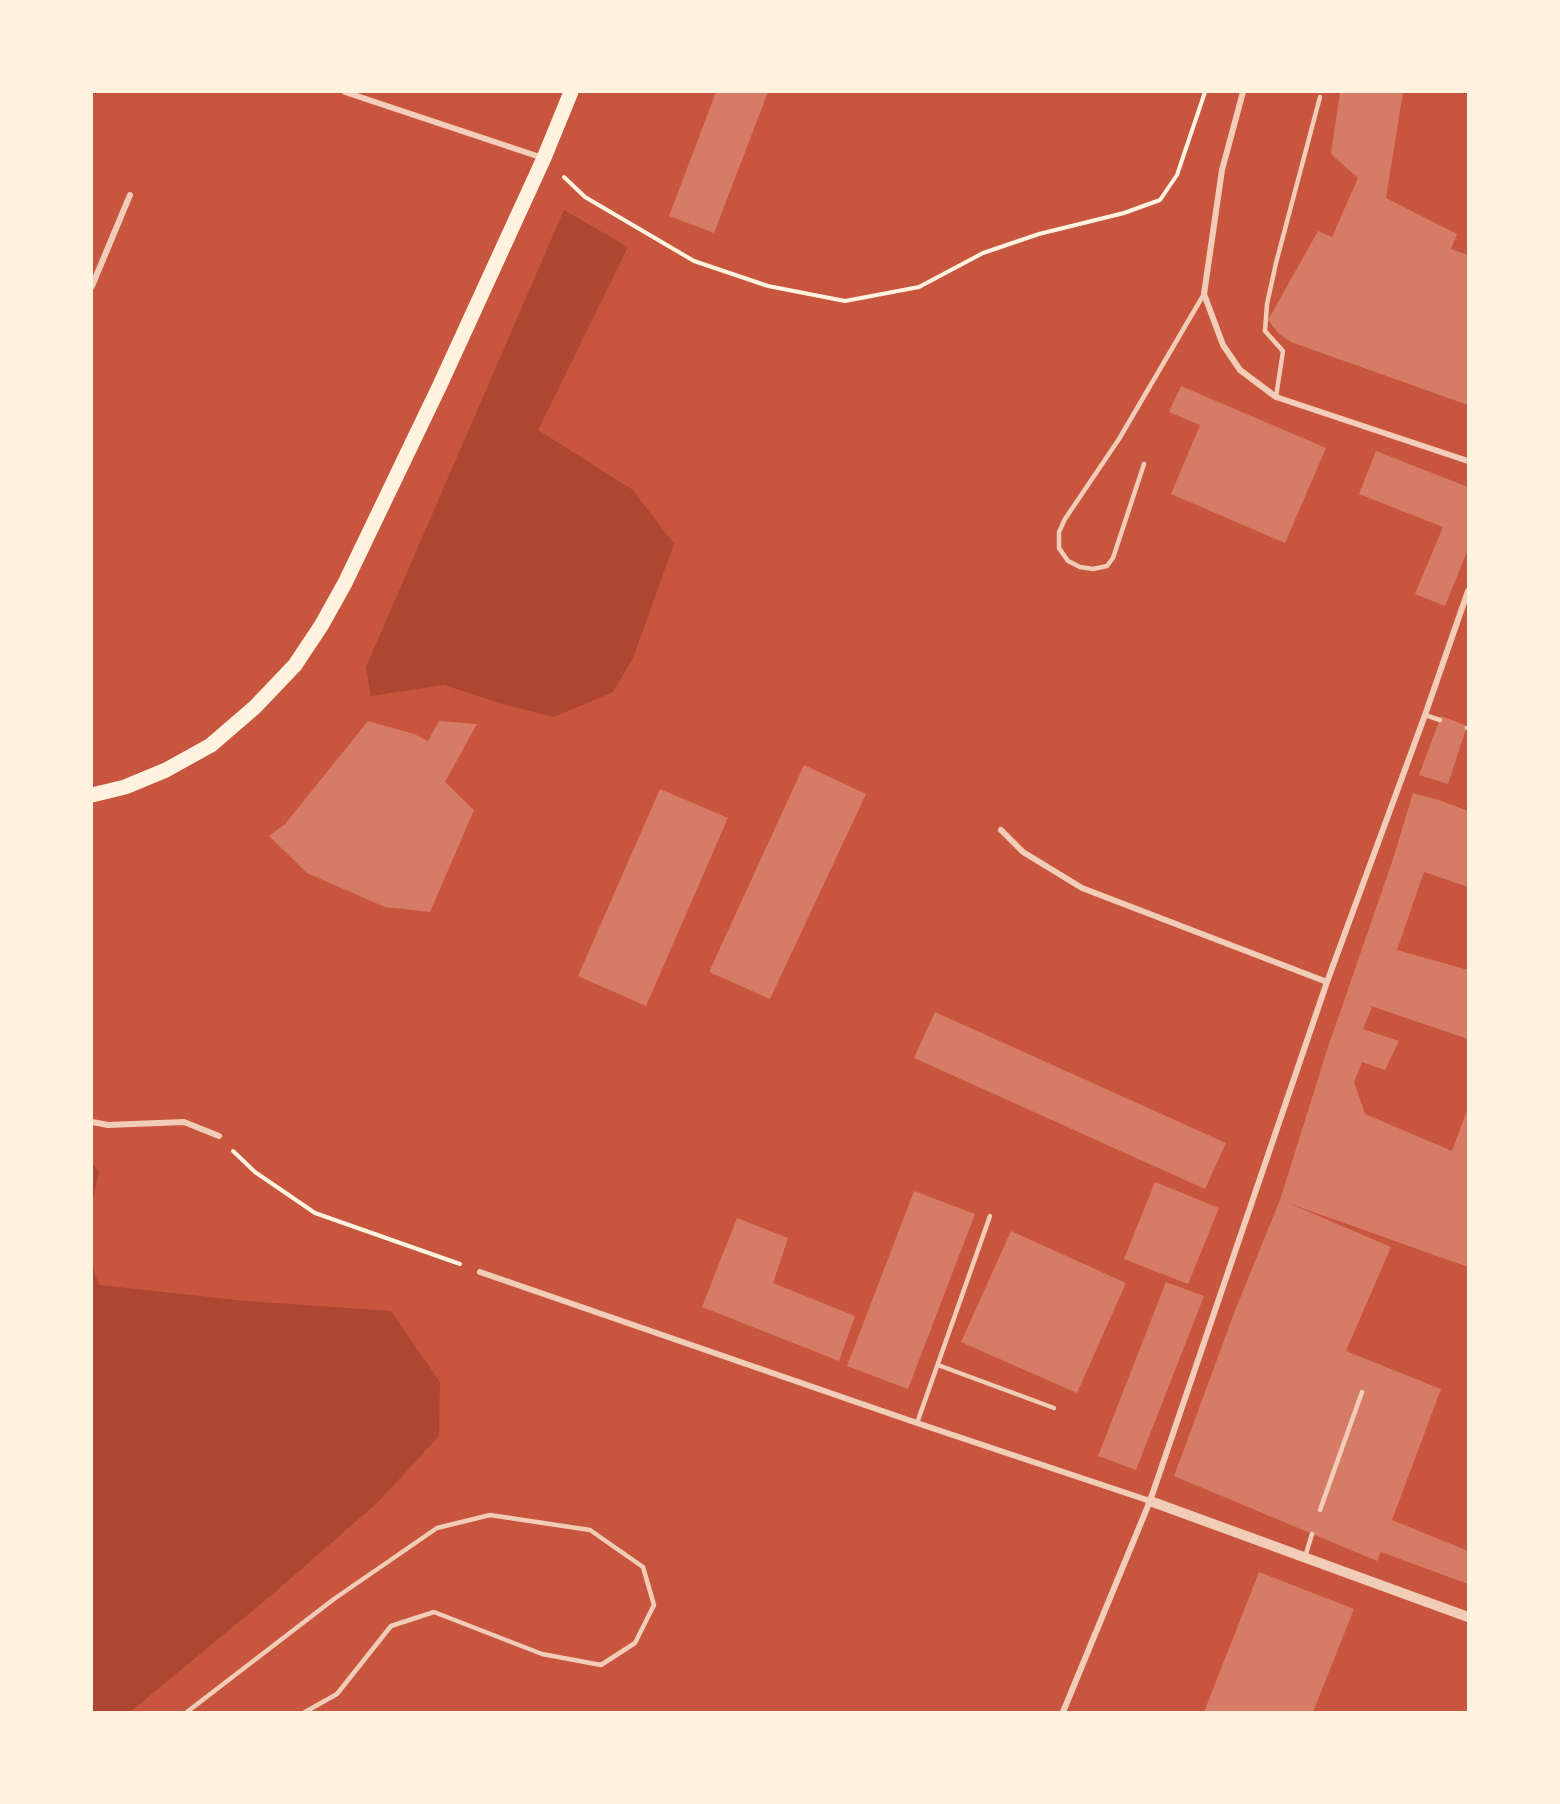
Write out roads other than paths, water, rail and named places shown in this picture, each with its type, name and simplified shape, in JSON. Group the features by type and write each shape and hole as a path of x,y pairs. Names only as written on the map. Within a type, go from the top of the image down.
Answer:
{"main road":[{"path":"92,795 125,786 166,770 210,745 255,707 295,665 321,626 345,583 440,385 544,158 571,92"}],"street":[{"path":"345,92 544,158"},
{"path":"1243,92 1222,170 1204,294 1223,345 1240,370 1276,397 1468,461"},
{"path":"92,286 130,195"},
{"path":"1063,1713 1149,1501 1327,982 1468,591"},
{"path":"1001,830 1023,852 1082,888 1327,982"},
{"path":"92,1122 108,1125 184,1122 219,1136"},
{"path":"480,1272 1149,1501 1468,1617"}],"lane":[{"path":"1276,397 1283,351 1265,331 1268,304 1276,263 1320,96"},
{"path":"1144,464 1113,558 1107,566 1080,567 1068,561 1059,548 1059,532 1065,519 1119,439 1204,294"},
{"path":"1425,715 1440,720"},
{"path":"917,1423 990,1216"},
{"path":"938,1365 1054,1408"},
{"path":"1320,1510 1362,1392"},
{"path":"187,1713 334,1599 437,1528 490,1515 590,1530 643,1567 654,1605 635,1643 602,1665 542,1654 434,1612 391,1626 337,1694 305,1713"},
{"path":"1304,1558 1312,1534"}]}
